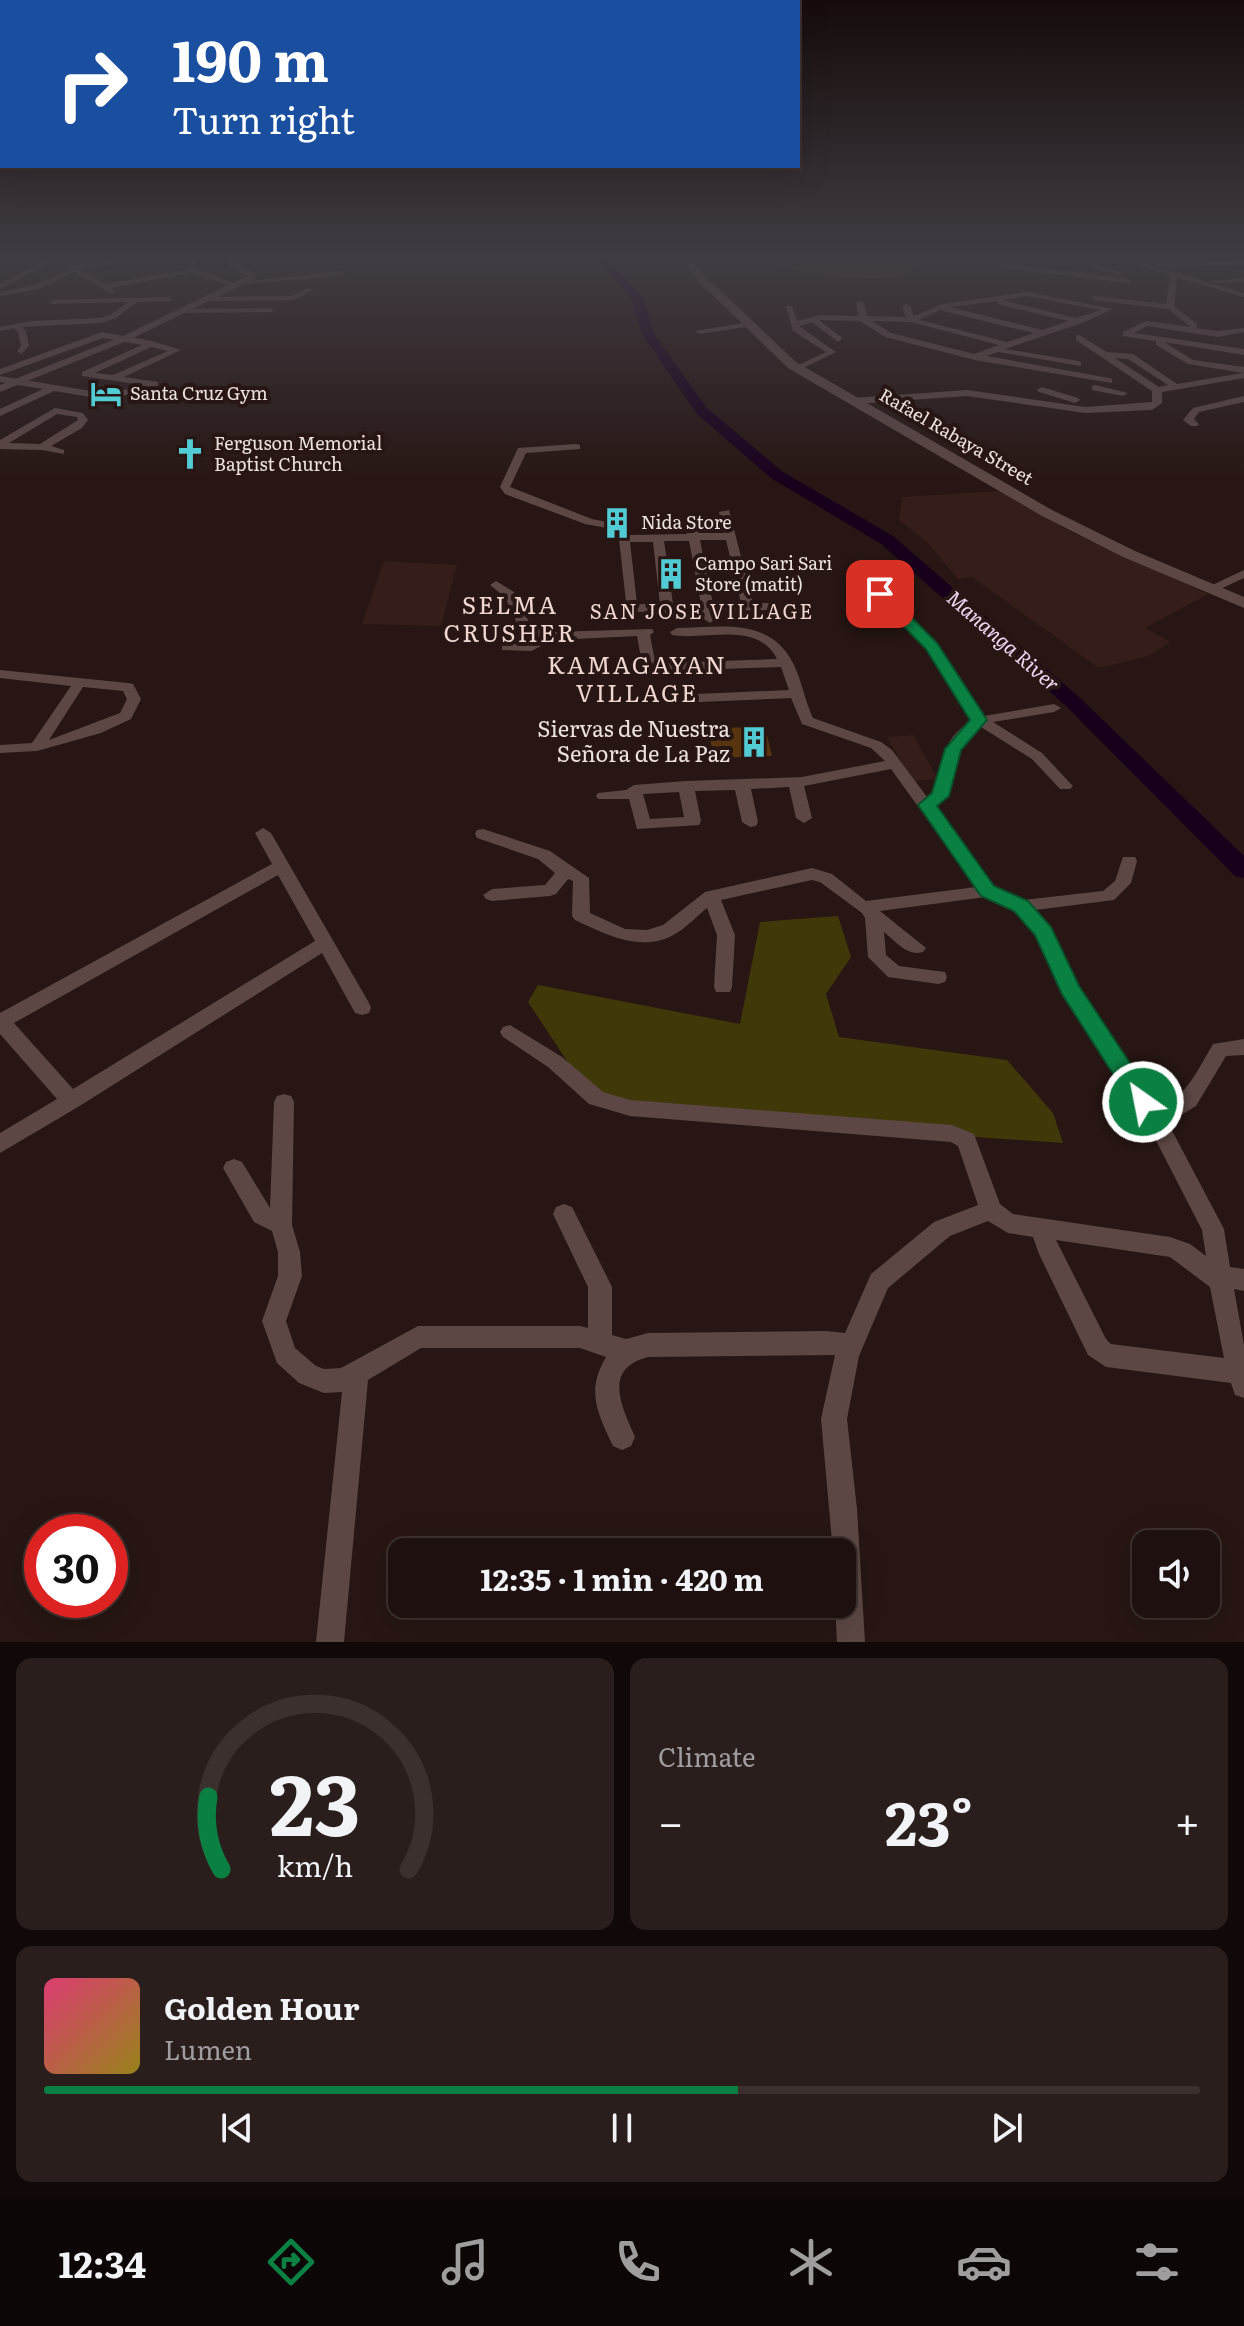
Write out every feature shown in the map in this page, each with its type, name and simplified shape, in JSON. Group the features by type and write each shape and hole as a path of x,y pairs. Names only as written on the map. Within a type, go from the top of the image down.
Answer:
{"main road":[{"name":"Rafael Rabaya Street","path":"758,332 796,368 1047,513 1244,603"}],"street":[{"path":"21,351 25,346 22,332"},
{"path":"0,389 140,332"},
{"path":"705,332 713,340"},
{"path":"796,368 832,352 800,332"},
{"path":"830,332 838,339"},
{"path":"883,332 980,357 996,355 1084,365"},
{"path":"911,332 1109,381"},
{"path":"959,332 1014,345 1072,353"},
{"path":"1004,332 1032,338 1049,337 1057,332"},
{"path":"1029,332 1049,337"},
{"path":"1128,332 1125,333 1244,352"},
{"path":"1203,332 1235,332"},
{"path":"888,335 879,341 950,361"},
{"path":"0,372 99,336 126,338 177,349 114,378"},
{"path":"996,355 1032,338"},
{"path":"1079,338 1157,394"},
{"path":"1155,339 1192,363 1244,372"},
{"path":"0,413 152,344"},
{"path":"996,355 1015,374 1128,403 1152,407 1157,403 1157,394"},
{"path":"1105,355 1130,356 1176,387"},
{"path":"1157,394 1244,372"},
{"path":"0,379 109,397 155,384 86,374"},
{"path":"1042,390 1081,403 1082,410"},
{"path":"854,401 967,393 1082,410 1103,410 1128,403"},
{"path":"1194,424 1188,420 1196,410 1244,399"},
{"path":"0,445 55,411 80,415 83,420 79,426 42,447"},
{"path":"0,445 42,447 60,452"},
{"path":"576,447 522,450 505,487 509,492 624,534 658,538 730,536"},
{"path":"725,512 748,608"},
{"path":"691,523 712,632"},
{"path":"624,534 629,605 636,610 775,607"},
{"path":"658,538 667,610"},
{"path":"1210,589 1244,574"},
{"path":"496,585 510,595 525,627 551,636 645,632 649,664 661,667 787,663"},
{"path":"880,594 932,646 979,720 1037,756 1065,786"},
{"path":"677,632 764,636 777,645 787,663 807,721 876,745 927,805 988,891 1021,906 1044,932 1069,988 1155,1119 1213,1229 1230,1280 1230,1338 1242,1379 1106,1355 1097,1347 1047,1247 1042,1228"},
{"path":"507,647 531,647 551,636"},
{"path":"0,674 59,679 78,685 128,687 134,699 126,716 89,734 37,747 0,749"},
{"path":"37,747 78,685"},
{"path":"631,701 797,694"},
{"path":"927,805 940,796 953,749 979,720 1054,708"},
{"path":"686,786 693,821 643,825 634,790 686,786 795,782 894,764"},
{"path":"795,782 804,818"},
{"path":"742,784 750,822"},
{"path":"604,796 635,794"},
{"path":"263,833 362,1008"},
{"path":"483,834 544,855 581,878 581,916 623,935 647,936 669,930 711,896 812,874 826,878 917,948"},
{"path":"1021,906 1108,896 1123,883 1129,861"},
{"path":"71,1101 1,1022 281,866"},
{"path":"492,895 550,890 566,870"},
{"path":"868,911 988,891"},
{"path":"711,896 726,935 723,987"},
{"path":"868,911 877,957 894,972 938,977"},
{"path":"0,1144 325,943"},
{"path":"510,1032 555,1062 596,1098 630,1108 952,1134 967,1140 991,1210 1008,1223 1170,1247 1230,1280"},
{"path":"1155,1119 1175,1113 1188,1104 1220,1049 1244,1047"},
{"path":"284,1102 281,1225 289,1252 290,1276 274,1321 277,1338 286,1355 308,1375 324,1381 344,1380 418,1337 580,1337 626,1351 648,1345 826,1342 851,1346"},
{"path":"234,1168 262,1215 281,1225"},
{"path":"851,1642 844,1509 834,1419 851,1346 879,1281 942,1229 991,1210"},
{"path":"564,1214 600,1287 600,1345"},
{"path":"622,1437 606,1405 606,1386 614,1364 626,1351"},
{"path":"330,1642 356,1373"}],"shaded area":[{"path":"999,491 1073,533 1208,594 1145,628 1171,642 1148,656 1099,668 972,577 958,579 928,543 899,520 902,497"},
{"path":"384,561 457,565 441,626 362,624"},
{"path":"913,735 938,779 912,781 887,737"},
{"path":"838,916 851,957 826,994 839,1037 1007,1060 1053,1113 1063,1143 644,1114 596,1105 528,1002 538,985 740,1024 760,922"}],"building":[{"name":"Siervas de Nuestra Señora de La Paz","path":"765,727 772,756 714,758 708,728"}],"waterway":[{"name":"Mananga River","path":"647,332 702,411 777,475 887,540 1072,701 1244,870"}],"place":[{"name":"Santa Cruz Gym","path":"106,394"},
{"name":"Ferguson Memorial Baptist Church","path":"190,454"},
{"name":"Nida Store","path":"617,523"},
{"name":"Campo Sari Sari Store (matit)","path":"671,574"},
{"name":"Siervas de Nuestra Señora de La Paz","path":"754,742"}],"district":[{"name":"SAN JOSE VILLAGE","path":"702,612"},
{"name":"SELMA CRUSHER","path":"510,620"},
{"name":"KAMAGAYAN VILLAGE","path":"637,680"}],"route":[{"path":"880,594 932,646 979,720 953,749 949,757 947,781 940,796 927,805 988,891 1021,906 1044,932 1069,988 1143,1102"}]}
